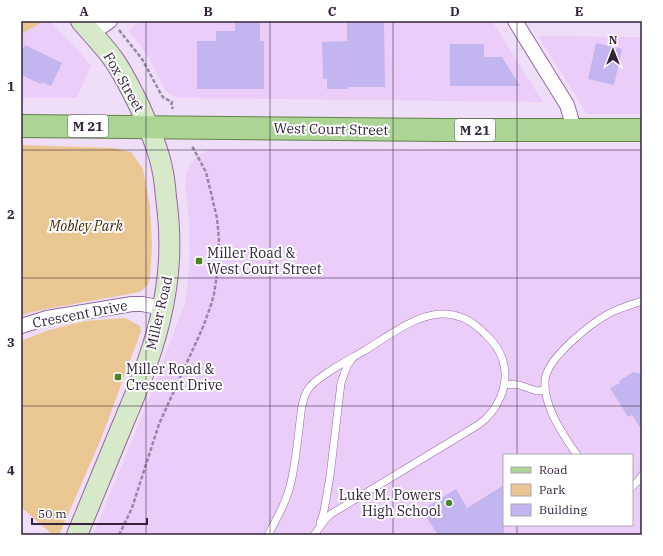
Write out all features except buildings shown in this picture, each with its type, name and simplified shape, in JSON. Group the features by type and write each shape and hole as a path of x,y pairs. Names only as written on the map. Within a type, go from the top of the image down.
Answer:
{"main road":[{"name":"Fox Street","path":"86,27 110,55 122,73 148,127"},
{"name":"West Court Street","path":"21,126 436,130 642,130"},
{"name":"Miller Road","path":"78,535 144,373 155,338 162,308 170,261 169,221 162,168 148,127"}],"street":[{"path":"515,21 567,105 570,113 571,130"},
{"path":"86,27 114,25"},
{"name":"Crescent Drive","path":"21,326 47,318 132,304 142,304 162,308"}],"lane":[{"path":"576,454 549,405 545,390 547,372 559,355 571,342 591,326 616,311 642,302"},
{"path":"268,535 289,489 293,473 303,400 309,388 321,377 418,319 438,314 450,314 475,324 487,335 497,348 503,360 504,384 496,407 482,422 341,508 325,520 314,535"},
{"path":"319,527 324,511 341,383 347,366 356,356"},
{"path":"504,384 519,385 537,391 545,390"},
{"path":"633,485 642,475"}],"path":[{"path":"114,25 142,59 162,96 172,102 171,105"},
{"path":"119,535 132,508 159,424 204,327 214,294 219,244 217,222 207,176 197,155"}],"shaded area":[{"path":"45,21 50,21 91,66 77,98 21,98 21,34"},
{"path":"142,21 492,21 543,102 179,98 171,95 164,89 156,71 143,49 128,30"},
{"path":"538,36 642,37 642,114 587,114"},
{"path":"212,149 642,149 642,535 93,535 146,406 185,303 190,250 189,221 185,186 189,166 196,157"}],"green space":[{"path":"21,21 45,21 21,34"},
{"name":"Mobley Park","path":"21,145 114,148 131,152 143,169 150,207 152,245 150,278 148,285 141,291 135,293 46,309 21,316"},
{"path":"125,318 140,326 141,331 101,439 59,535 53,535 21,507 21,341 49,330 85,321"}],"place":[{"name":"Miller Road & West Court Street","path":"199,261"},
{"name":"Miller Road & Crescent Drive","path":"118,377"},
{"name":"Luke M. Powers High School","path":"449,503"}]}
